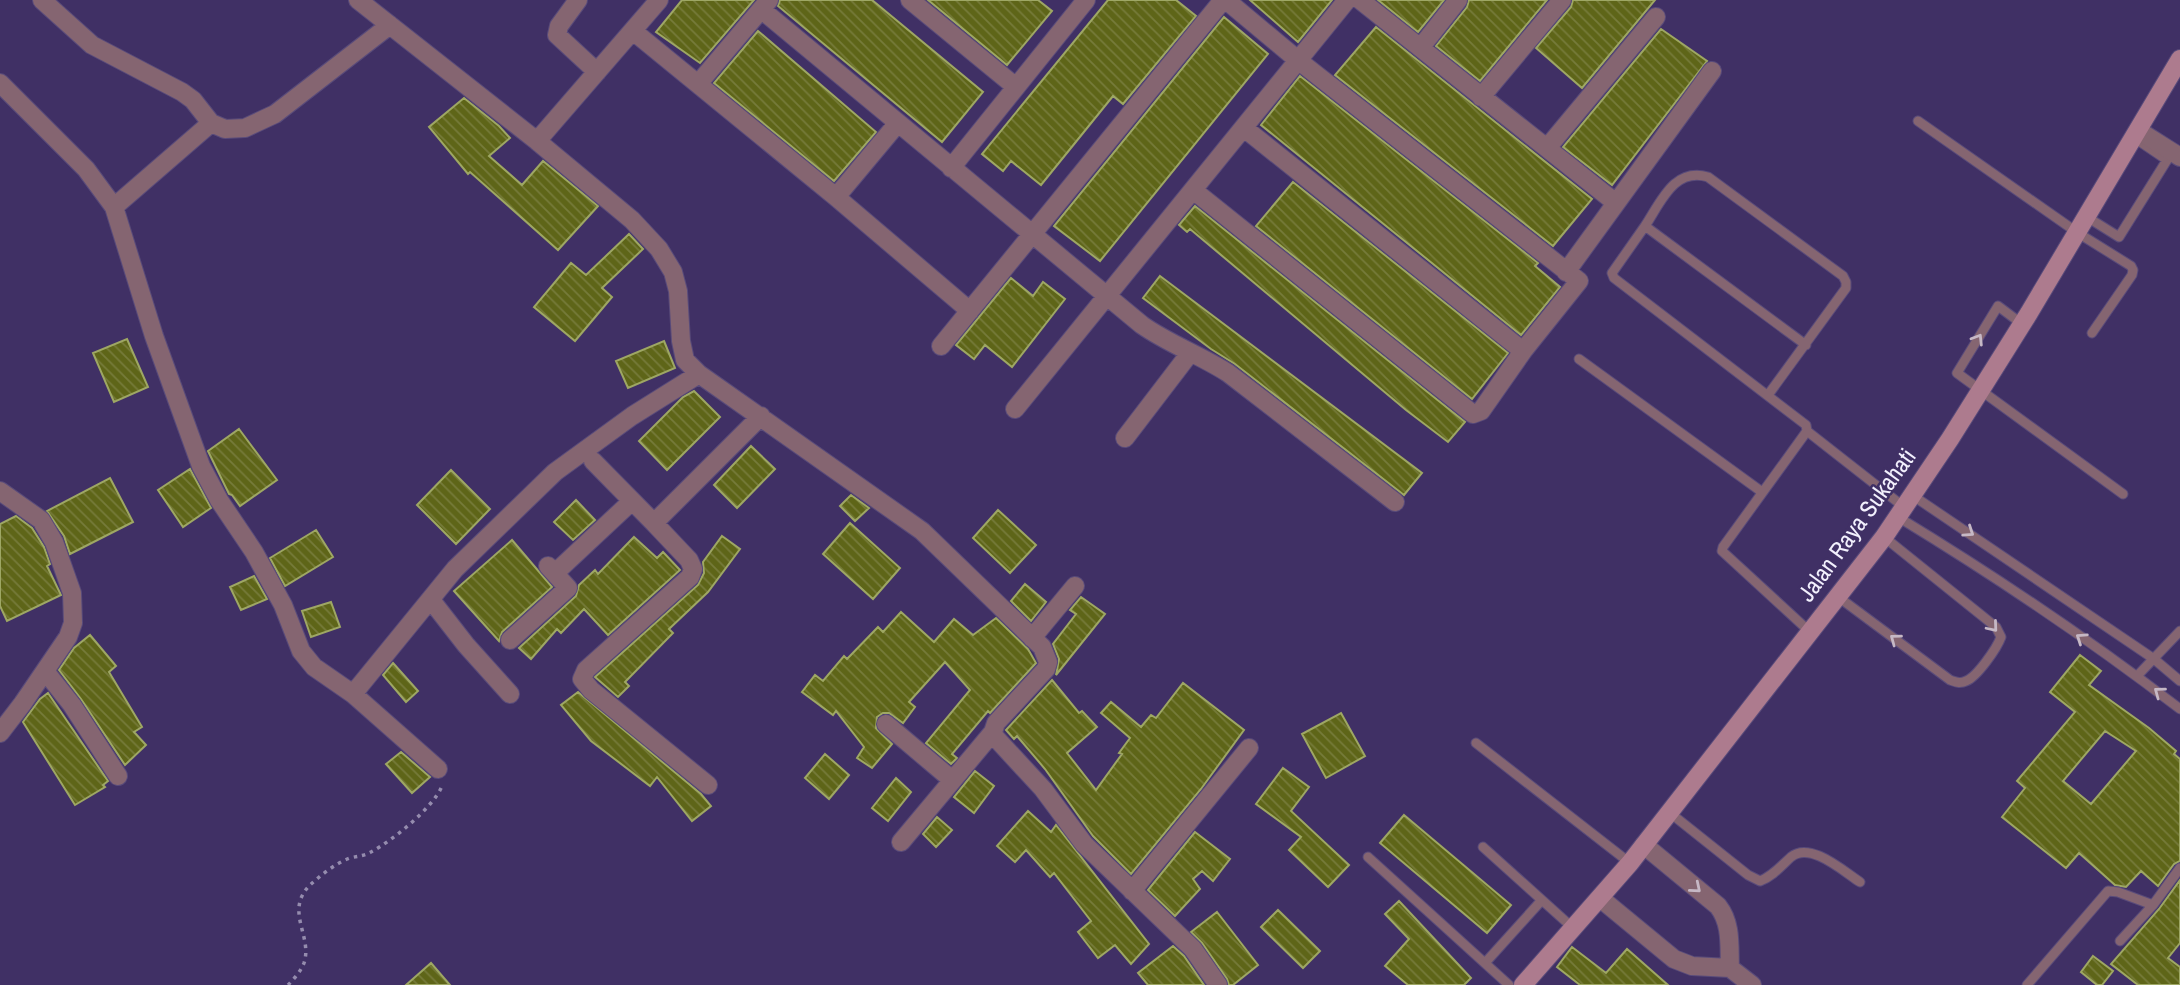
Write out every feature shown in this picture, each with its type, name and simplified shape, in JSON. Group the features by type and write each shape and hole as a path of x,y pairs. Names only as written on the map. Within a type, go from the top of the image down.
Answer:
{"main road":[{"name":"Jalan Raya Sukahati","path":"1523,985 1630,863 1884,537 2022,324 2180,59"}],"street":[{"path":"42,0 92,45 193,100 211,123 225,129 245,128 275,114 390,25"},
{"path":"358,0 537,141 632,220 659,249 673,271 678,291 685,360 699,374 922,531 1047,654 1046,669 996,723 993,732 901,842"},
{"path":"578,0 559,26 557,35 597,72"},
{"path":"537,141 659,0"},
{"path":"910,0 1016,87"},
{"path":"941,346 1225,0 1579,281 1523,351 1481,411 1472,414 1193,190"},
{"path":"1015,409 1347,0"},
{"path":"1360,0 1616,203"},
{"path":"1421,47 1458,0"},
{"path":"1481,97 1562,0"},
{"path":"951,168 1016,87 1076,4"},
{"path":"698,84 766,5 897,124 1157,336 1206,359 1228,373 1395,502"},
{"path":"1547,148 1656,17"},
{"path":"633,31 970,310"},
{"path":"1566,272 1712,71"},
{"path":"0,83 86,169 114,207 154,336 201,466 260,562 283,605 301,651 314,667 352,694 438,769"},
{"path":"114,207 211,123"},
{"path":"836,197 897,124"},
{"path":"1244,128 1523,351"},
{"path":"2137,135 2180,157"},
{"path":"1125,438 1190,353"},
{"path":"352,694 455,569 555,472 632,416 699,374"},
{"path":"654,523 761,416"},
{"path":"593,461 689,560 693,569 690,577 586,670 582,679 590,690 708,785"},
{"path":"0,491 41,520 54,542 72,593 73,623 68,637 0,733"},
{"path":"510,640 568,588 552,569 632,501"},
{"path":"1032,638 1075,586"},
{"path":"431,600 466,645 510,694"},
{"path":"45,671 72,705 118,776"},
{"path":"886,724 951,779"},
{"path":"993,732 1043,789 1084,844 1193,949 1218,985"},
{"path":"1132,891 1249,748"},
{"path":"1644,845 1718,906 1726,916 1730,968"},
{"path":"1600,898 1674,959 1692,966 1730,968 1752,985"}],"lane":[{"path":"1918,121 2082,225 2133,270 2092,333"},
{"path":"2082,225 2119,237 2167,160 2137,135"},
{"path":"1768,395 1846,288 1846,282 1843,276 1708,177 1697,174 1685,177 1673,184 1612,273 1614,278 1806,425 1807,431 1905,506 1960,555 2137,676 2180,709"},
{"path":"1645,226 1806,345"},
{"path":"2022,324 1998,306 1957,373 2123,494"},
{"path":"1579,359 1762,492"},
{"path":"1807,431 1722,551 1809,631"},
{"path":"1905,506 2154,659 2180,681"},
{"path":"1837,596 1950,680 1959,683 1969,680 1998,647 2001,636 1996,627 1884,537"},
{"path":"2137,676 2180,631"},
{"path":"1476,743 1630,863"},
{"path":"1669,812 1748,875 1760,881 1769,878 1794,854 1803,851 1813,852 1860,882"},
{"path":"1483,847 1573,928"},
{"path":"1368,857 1509,985"},
{"path":"2120,941 2153,905 2180,868"},
{"path":"2027,985 2108,891 2153,905"},
{"path":"1485,963 1541,901"}],"path":[{"path":"288,985 304,962 305,952 298,914 300,901 308,887 331,868 386,844 408,825 440,790 443,782 438,769"}],"building":[{"path":"682,0 754,0 700,63 656,32"},
{"path":"780,0 872,0 983,92 942,142 778,6"},
{"path":"928,0 1038,0 1052,11 1007,65"},
{"path":"1108,0 1176,0 1196,16 1123,104 1113,96 1041,185 1011,161 1003,171 982,154"},
{"path":"1250,0 1332,0 1298,42"},
{"path":"1378,0 1444,0 1418,32"},
{"path":"1469,0 1547,0 1480,81 1436,46 1467,7"},
{"path":"1573,0 1655,0 1582,88 1536,48 1571,7"},
{"path":"1224,17 1268,54 1100,261 1054,226"},
{"path":"1376,27 1592,199 1553,246 1335,75"},
{"path":"1661,29 1707,61 1612,185 1563,147"},
{"path":"758,31 876,132 834,181 714,83"},
{"path":"1300,76 1538,263 1535,266 1560,287 1521,335 1261,125"},
{"path":"464,98 510,138 489,156 522,185 543,161 598,206 558,250 470,172 468,174 429,127"},
{"path":"1293,182 1508,353 1472,399 1256,226"},
{"path":"1195,206 1465,422 1448,442 1190,229 1187,232 1179,225"},
{"path":"629,234 643,249 602,288 612,297 575,341 534,307 571,263 586,275"},
{"path":"1160,276 1422,473 1404,495 1235,364 1143,298"},
{"path":"1011,278 1033,296 1043,282 1065,299 1012,367 985,345 974,359 956,345"},
{"path":"127,339 148,387 114,402 93,353"},
{"path":"664,341 675,368 628,388 616,361"},
{"path":"694,391 720,417 667,470 639,441 683,397"},
{"path":"239,429 277,480 240,506 229,494 208,451"},
{"path":"751,446 775,469 737,508 714,485"},
{"path":"190,469 211,508 183,527 158,490"},
{"path":"451,470 490,509 456,544 417,505"},
{"path":"110,478 133,522 70,554 64,536 47,511"},
{"path":"851,495 869,508 855,521 840,506"},
{"path":"576,500 595,520 573,540 554,522"},
{"path":"998,510 1036,545 1010,573 973,538"},
{"path":"16,516 32,528 44,547 50,564 47,566 61,595 7,621 0,606 0,524"},
{"path":"850,523 900,568 873,599 823,554"},
{"path":"316,530 333,557 285,586 270,558"},
{"path":"722,536 740,549 708,592 669,629 673,633 625,682 629,686 618,697 595,677 698,585 704,573 703,562"},
{"path":"634,537 657,558 663,552 680,570 608,635 584,609 561,633 557,629 531,659 519,648 576,596 579,585 595,570 598,574"},
{"path":"512,540 552,587 502,632 499,641 454,591"},
{"path":"254,576 267,599 241,610 230,587"},
{"path":"1025,584 1046,602 1031,621 1011,601"},
{"path":"1081,597 1105,614 1056,675 1059,659 1053,644 1076,614 1070,610"},
{"path":"331,602 340,627 311,637 302,611"},
{"path":"901,612 934,642 954,619 973,635 996,618 1028,649 1036,663 990,713 988,711 952,754 957,758 951,764 926,743 970,690 945,662 909,702 915,707 903,723 889,713 877,717 876,728 892,744 872,768 857,758 864,747 836,711 833,715 802,692 815,675 823,681 844,656 847,659 878,627 883,632"},
{"path":"90,635 116,666 109,672 142,727 134,732 146,745 125,765 59,670 74,648"},
{"path":"2080,655 2101,671 2089,685 2176,751 2174,754 2180,759 2180,861 2174,864 2158,886 2141,871 2126,887 2115,885 2079,853 2066,868 2002,817 2025,788 2017,781 2075,712 2050,692","holes":["2105,731 2136,751 2091,804 2063,781"]},
{"path":"393,663 418,691 406,702 383,675"},
{"path":"1052,680 1079,713 1082,711 1097,727 1067,753 1096,790 1130,738 1101,713 1111,702 1141,727 1151,715 1156,718 1183,683 1244,730 1201,789 1131,874 1093,836 1045,769 1017,736 1014,739 1006,730"},
{"path":"578,692 701,794 711,806 692,821 657,777 650,786 591,741 561,705"},
{"path":"48,693 108,781 103,785 105,787 75,805 23,722 40,699"},
{"path":"1341,713 1365,756 1326,778 1302,734"},
{"path":"401,752 430,777 412,793 386,764"},
{"path":"825,754 849,775 829,799 805,778"},
{"path":"1283,768 1309,787 1291,811 1349,865 1328,887 1289,850 1301,837 1256,804"},
{"path":"975,771 994,786 974,813 954,797"},
{"path":"896,778 911,792 888,821 872,808"},
{"path":"1028,811 1051,832 1056,825 1149,944 1131,964 1115,945 1098,958 1078,932 1091,921 1054,873 1050,877 1026,850 1015,862 997,846"},
{"path":"1404,815 1511,905 1487,933 1380,843"},
{"path":"937,817 952,830 936,847 923,834"},
{"path":"1195,832 1230,859 1213,881 1202,871 1193,879 1200,889 1175,916 1148,890"},
{"path":"2180,880 2180,943 2168,958 2180,967 2180,985 2138,985 2111,964 2159,909"},
{"path":"1399,901 1471,978 1464,985 1408,985 1385,966 1409,939 1385,914"},
{"path":"1278,910 1320,951 1303,968 1261,927"},
{"path":"1217,912 1258,965 1233,985 1229,985 1202,943 1191,932"},
{"path":"1173,946 1184,956 1204,985 1148,985 1138,973"},
{"path":"1572,947 1606,973 1627,949 1668,985 1580,985 1557,967"},
{"path":"2093,956 2113,971 2102,985 2097,985 2081,972"},
{"path":"431,963 450,985 406,985"}]}
